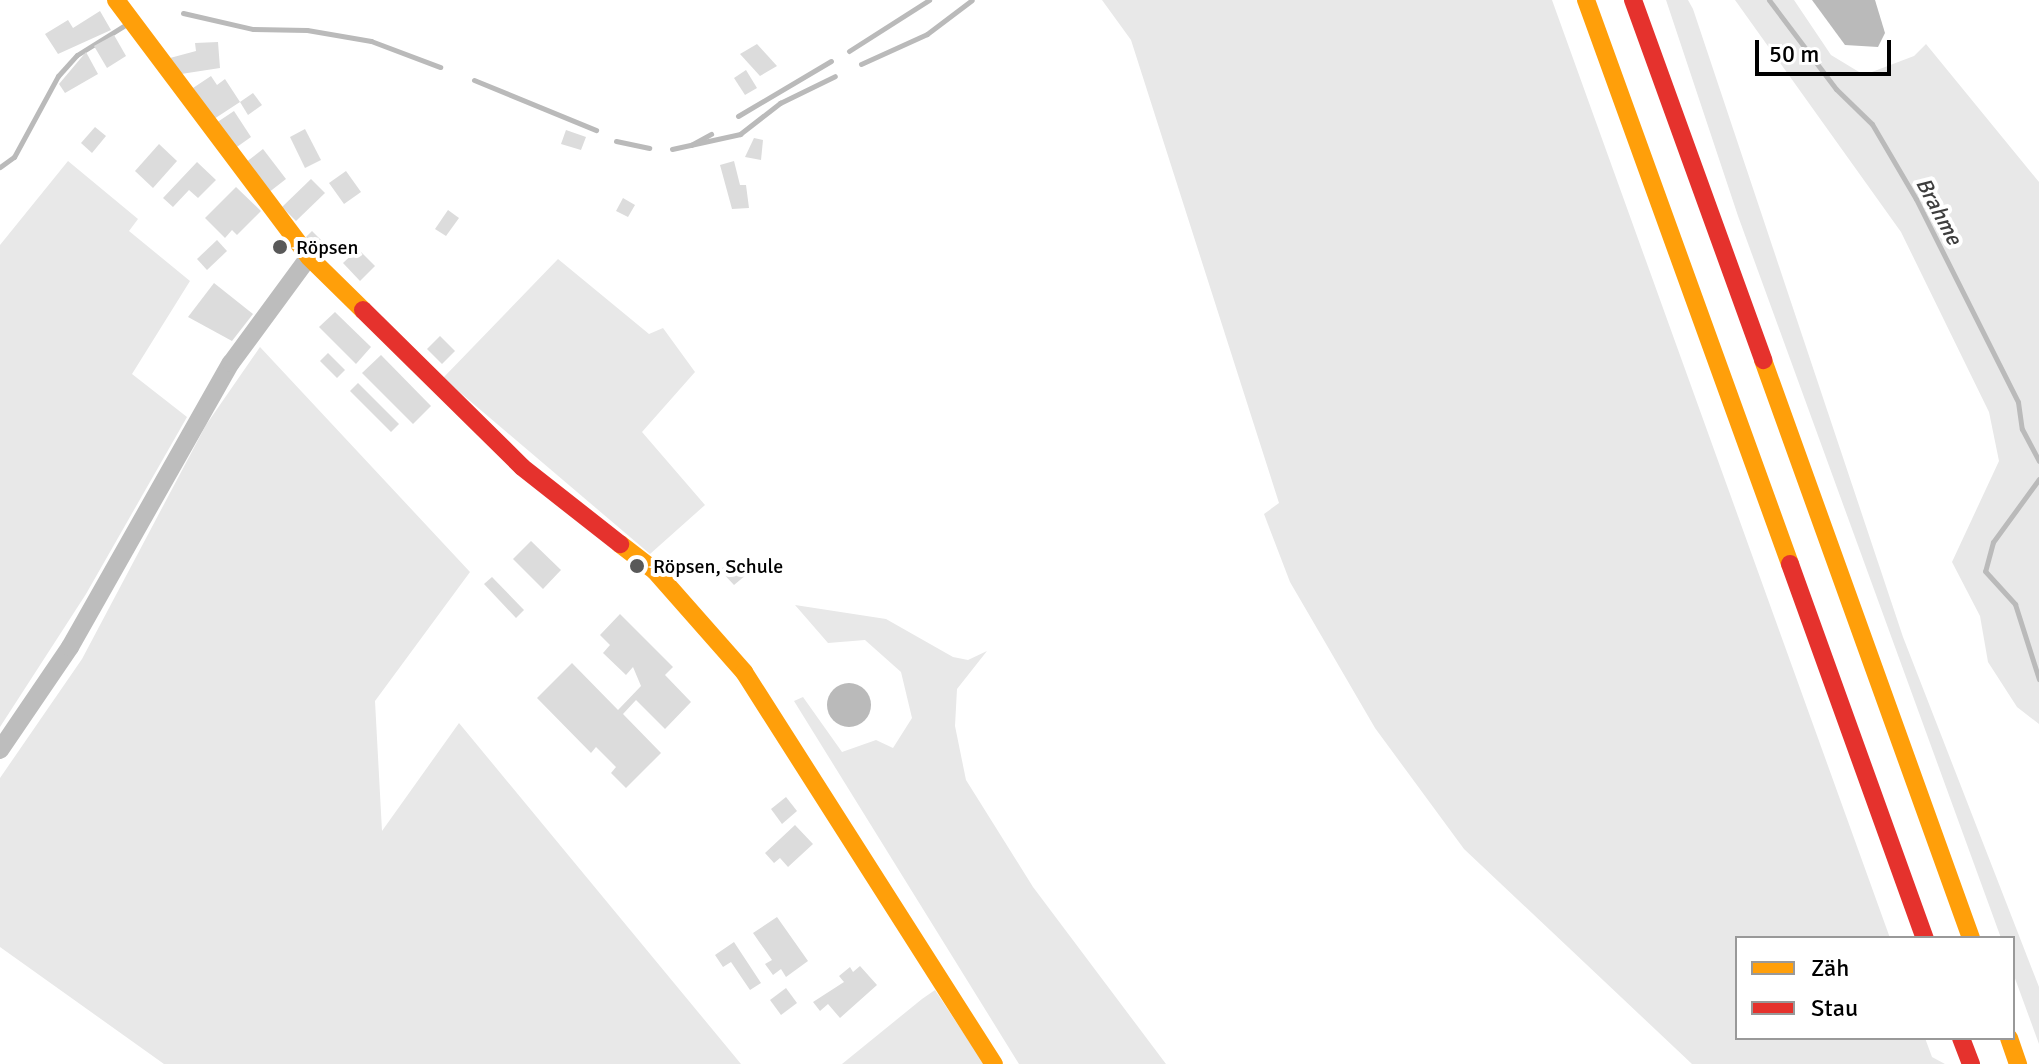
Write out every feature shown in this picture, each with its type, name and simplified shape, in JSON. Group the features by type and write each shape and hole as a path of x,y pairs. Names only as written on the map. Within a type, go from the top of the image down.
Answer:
{"main road":[{"path":"116,0 146,48 309,257 522,467 621,542 694,613 772,711 891,911 994,1064"},
{"path":"1586,0 1924,936"},
{"path":"1633,0 1970,936"},
{"path":"1962,1040 1971,1064"},
{"path":"2010,1040 2018,1064"}],"street":[{"path":"0,750 70,647 231,363 309,257"}],"shaded area":[{"path":"1102,0 1552,0 1889,936 1735,936 1735,1040 1926,1040 1932,1057 1945,1064 1692,1064 1464,849 1375,728 1290,582 1264,514 1279,503 1131,40"},
{"path":"1666,0 1688,0 1693,9 1903,637 2039,987 2039,1044 2015,978 2015,936 2000,936 1738,216"},
{"path":"1735,0 1794,0 1831,55 1864,75 1914,56 1926,44 2039,182 2039,724 2017,707 1988,662 1980,616 1952,562 1999,461 1989,412 1901,232"},
{"path":"1812,0 1875,0 1885,33 1878,47 1845,45"},
{"path":"68,161 138,219 129,231 190,281 132,374 187,417 86,594 0,727 0,245"},
{"path":"558,259 649,334 663,328 695,372 642,432 705,505 650,554 443,378"},
{"path":"260,347 470,572 375,701 382,831 459,723 741,1064 164,1064 0,947 0,778 82,659 206,425"},
{"path":"795,605 886,619 953,657 968,660 987,651 957,689 955,726 966,780 1033,887 1166,1064 1019,1064 794,701 803,697 842,752 876,740 893,748 912,718 901,672 865,640 828,643"},
{"path":"849,683 865,689 871,705 865,721 849,727 833,721 827,705 833,689"},
{"path":"935,990 984,1064 842,1064 922,999"}],"building":[{"path":"100,11 111,30 58,54 45,34 68,20 73,28"},
{"path":"114,35 126,56 107,68 94,46"},
{"path":"218,42 220,68 181,74 170,58 196,51 195,43"},
{"path":"757,44 777,66 760,76 740,54"},
{"path":"86,52 98,74 65,93 59,84"},
{"path":"746,70 757,88 745,95 734,78"},
{"path":"211,76 217,85 225,79 240,102 214,119 193,88"},
{"path":"253,93 262,105 248,115 240,102"},
{"path":"234,111 251,137 234,149 216,123"},
{"path":"95,127 106,136 92,153 81,143"},
{"path":"305,129 321,160 305,168 290,137"},
{"path":"566,130 586,137 581,150 561,144"},
{"path":"754,138 763,140 761,160 745,157"},
{"path":"159,144 177,161 153,188 135,171"},
{"path":"263,149 286,179 268,193 245,163"},
{"path":"734,161 740,185 746,185 749,208 732,209 720,165"},
{"path":"197,162 216,180 198,198 189,190 173,207 163,198"},
{"path":"346,171 361,192 344,204 329,183"},
{"path":"311,179 325,193 296,221 282,207"},
{"path":"236,187 261,211 237,235 232,230 225,238 205,218"},
{"path":"623,198 635,205 628,217 616,211"},
{"path":"448,210 459,218 446,236 435,229"},
{"path":"312,231 326,245 320,251 306,237"},
{"path":"217,240 227,251 207,270 197,259"},
{"path":"358,249 375,266 360,281 343,263"},
{"path":"214,283 253,314 232,341 188,317"},
{"path":"335,312 371,347 356,364 319,327"},
{"path":"440,336 455,351 442,364 427,349"},
{"path":"328,353 345,370 337,378 320,361"},
{"path":"381,355 431,406 413,424 362,373"},
{"path":"358,383 399,424 391,432 350,391"},
{"path":"531,541 561,570 543,589 513,559"},
{"path":"733,559 746,575 734,585 720,570"},
{"path":"492,577 524,610 516,618 484,584"},
{"path":"620,614 673,667 665,675 691,702 665,729 636,700 623,714 661,753 626,788 611,773 616,767 596,747 591,753 537,698 572,663 618,710 641,686 633,667 626,675 603,653 610,645 600,635"},
{"path":"786,797 797,811 782,824 771,809"},
{"path":"795,825 813,844 788,867 780,858 774,863 765,853"},
{"path":"777,917 808,961 786,977 781,969 773,975 765,964 772,960 753,933"},
{"path":"734,942 761,983 750,990 731,962 723,967 715,955"},
{"path":"860,966 877,985 840,1018 828,1004 820,1011 813,1002 844,982 839,976 850,967 853,972"},
{"path":"786,988 797,1003 781,1015 770,1000"}],"waterway":[{"path":"849,51 929,0"},
{"path":"861,64 927,34 972,0"},
{"name":"Brahme","path":"1769,0 1836,89 1872,124 1916,199 2018,402 2022,429 2039,461"},
{"path":"183,13 253,29 307,30 371,41 440,67"},
{"path":"0,167 14,157 58,76 77,55 125,25"},
{"path":"738,116 831,61"},
{"path":"672,149 740,134 780,103 835,76"},
{"path":"474,80 596,130"},
{"path":"691,145 711,134"},
{"path":"616,141 649,148"},
{"name":"Brahme","path":"2039,479 1993,542 1985,571 2015,604 2039,679"}],"traffic: slow":[{"path":"116,0 309,257 363,310"},
{"path":"1586,0 1790,564"},
{"path":"1763,360 1970,936"},
{"path":"620,544 655,571 744,672 994,1064"},
{"path":"2010,1040 2018,1064"}],"traffic: jam":[{"path":"1633,0 1763,360"},
{"path":"363,310 522,467 620,544"},
{"path":"1790,564 1924,936"},
{"path":"1962,1040 1971,1064"}],"place":[{"name":"Röpsen","path":"280,247"},
{"name":"Röpsen, Schule","path":"637,566"}]}
